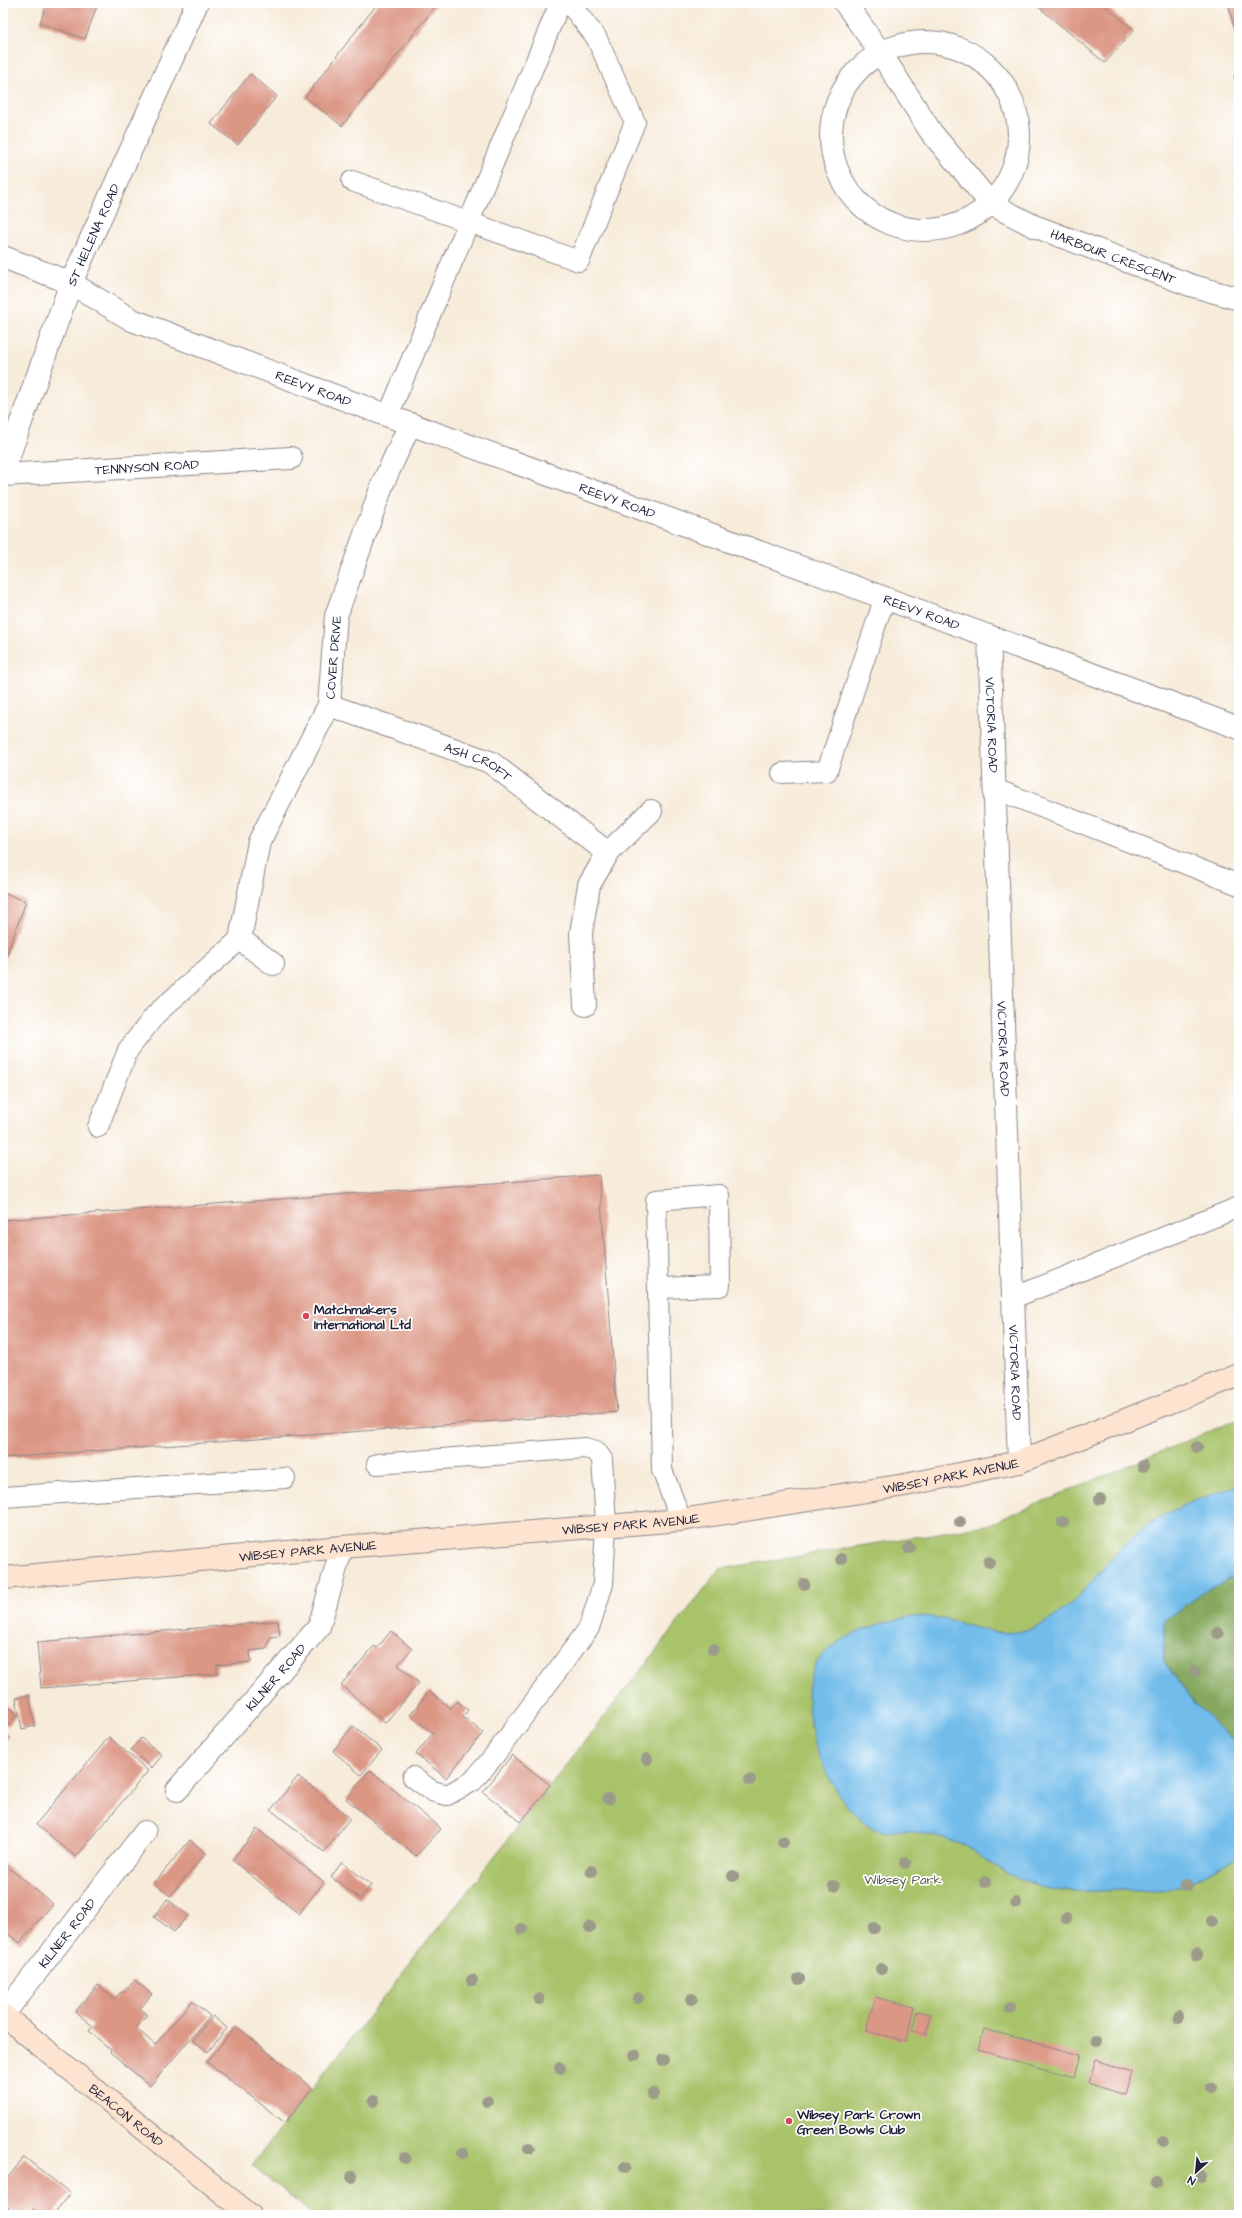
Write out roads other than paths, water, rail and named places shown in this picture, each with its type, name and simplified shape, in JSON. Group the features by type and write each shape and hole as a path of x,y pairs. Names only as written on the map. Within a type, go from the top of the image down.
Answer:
{"street":[{"name":"ST HELENA ROAD","path":"3,474 71,284 197,3"},
{"name":"HARBOUR CRESCENT","path":"845,3 880,52 931,132 991,204 1034,226 1190,285 1239,299"},
{"path":"908,42 939,42 967,51 992,69 1009,93 1018,122 1018,152 1008,180 991,204 964,222 932,231 900,227 871,214 848,191 834,162 829,130 837,99 855,72 880,52 908,42"},
{"name":"REEVY ROAD","path":"3,257 71,284 132,320 388,416 1239,728"},
{"name":"COVER DRIVE","path":"240,940 259,842 329,706 336,616 383,483 410,424"},
{"name":"TENNYSON ROAD","path":"3,474 291,458"},
{"name":"VICTORIA ROAD","path":"989,636 1019,1462"},
{"name":"ASH CROFT","path":"329,706 490,762 608,853"},
{"path":"585,1005 581,933 589,885 608,853 651,811"},
{"path":"240,940 273,964"},
{"name":"WIBSEY PARK AVENUE","path":"3,1578 606,1524 681,1520 905,1485 1019,1462 1239,1376"},
{"name":"KILNER ROAD","path":"177,1790 319,1627 342,1547"},
{"name":"KILNER ROAD","path":"3,2015 145,1832"},
{"name":"BEACON ROAD","path":"3,2015 250,2215"}],"lane":[{"path":"388,416 560,3"},
{"path":"352,181 579,261 635,122 596,37 569,3"},
{"path":"782,773 827,771 885,597"},
{"path":"995,788 1239,885"},
{"path":"98,1127 128,1050 156,1014 240,940"},
{"path":"658,1288 720,1286 719,1195 656,1200 662,1470 681,1520"},
{"path":"1013,1298 1239,1207"},
{"path":"378,1464 585,1448 596,1451 602,1459 606,1524 603,1584 589,1628 494,1756 473,1781 447,1795 432,1791 413,1777"},
{"path":"3,1497 285,1478"}],"water":[{"path":"1239,1485 1239,1575 1216,1584 1164,1620 1164,1662 1194,1702 1230,1738 1239,1737 1239,1856 1190,1882 1168,1890 1055,1890 1036,1886 1011,1875 960,1843 924,1834 875,1829 856,1815 841,1798 828,1776 818,1752 811,1727 808,1703 810,1680 817,1662 826,1652 838,1643 853,1635 887,1622 904,1618 920,1616 933,1617 988,1631 1010,1633 1041,1625 1057,1615 1072,1602 1113,1556 1142,1529 1175,1509"}],"place":[{"name":"Matchmakers International Ltd","path":"306,1316"},
{"name":"Wibsey Park Crown Green Bowls Club","path":"789,2121"}],"park label":[{"name":"Wibsey Park","path":"903,1879"}]}
